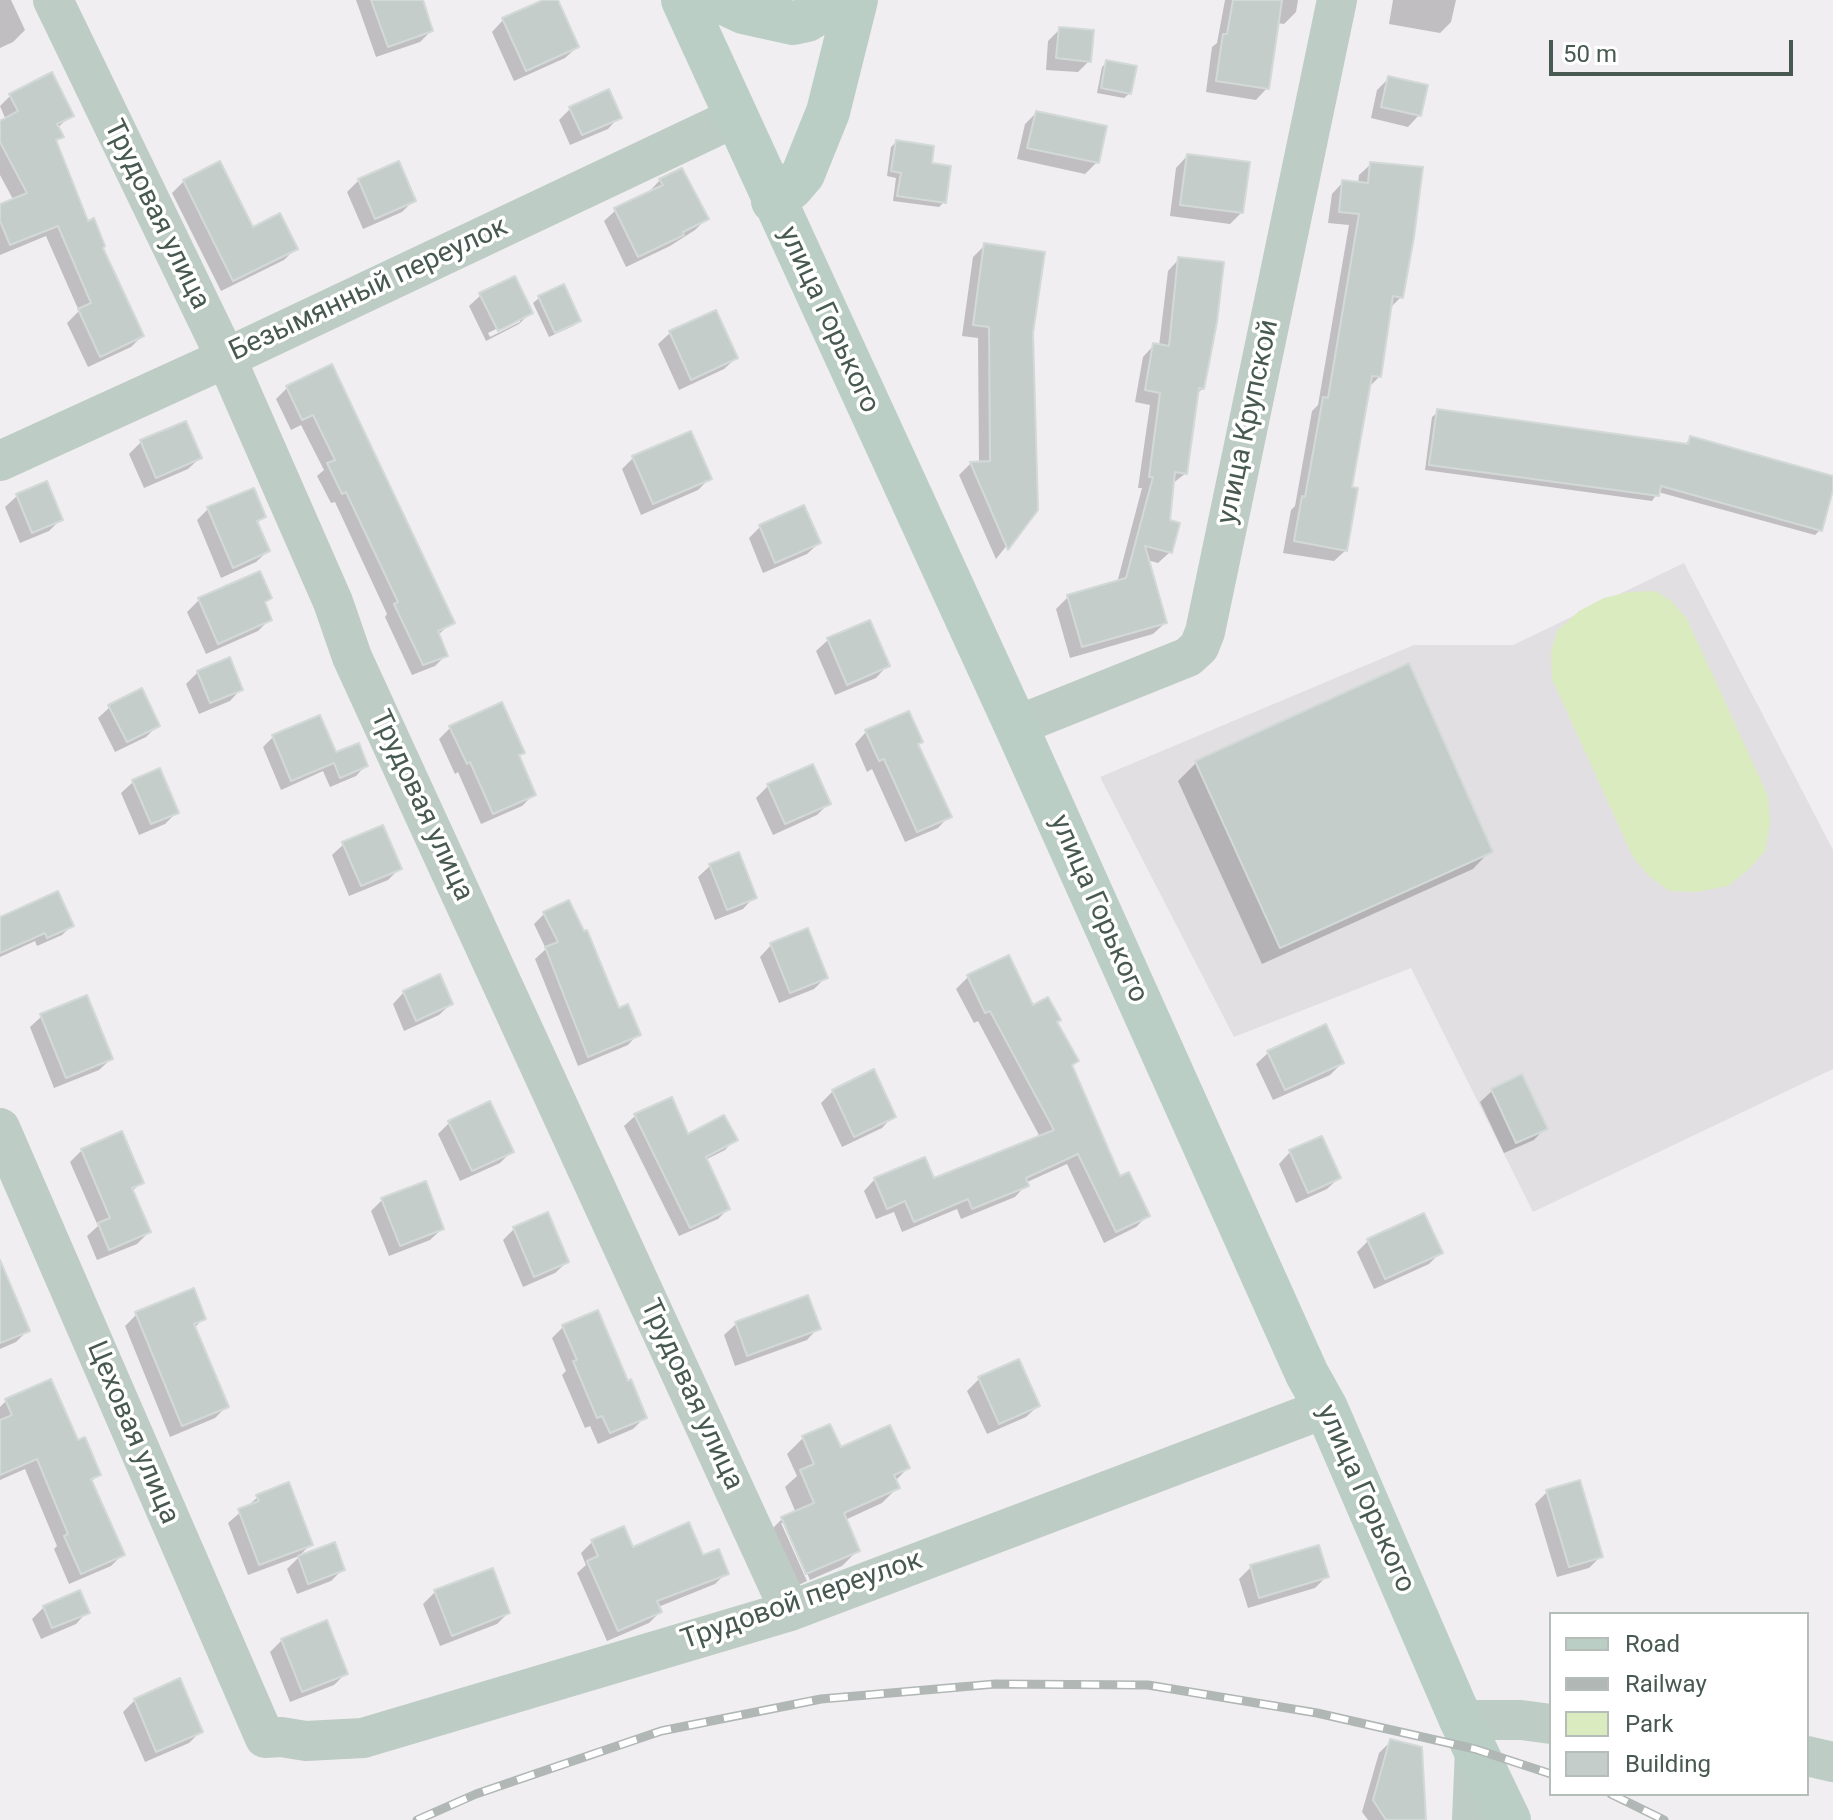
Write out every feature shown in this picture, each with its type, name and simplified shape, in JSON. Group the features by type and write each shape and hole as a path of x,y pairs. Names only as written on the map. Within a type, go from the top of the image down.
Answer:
{"main road":[{"name":"улица Горького","path":"683,0 1016,726 1301,1360 1326,1408 1468,1734 1509,1820"},
{"path":"718,0 743,12 793,23 807,20 840,0"},
{"path":"773,201 797,181 808,162 828,112 856,0"}],"street":[{"name":"Трудовая улица","path":"53,0 226,358 333,602 352,657 790,1611"},
{"name":"улица Крупской","path":"1016,726 1188,657 1199,647 1205,632 1337,0"},
{"name":"Безымянный переулок","path":"0,461 736,117"},
{"name":"Цеховая улица","path":"0,1128 265,1738"},
{"name":"Трудовой переулок","path":"265,1738 306,1741 363,1738 790,1611 1326,1408"},
{"path":"1472,1820 1468,1734 1485,1718 1549,1724"},
{"path":"1809,1756 1833,1762"}],"shaded area":[{"path":"1684,563 1833,850 1833,1069 1533,1212 1411,968 1234,1037 1100,777 1414,645 1513,645"}],"green space":[{"path":"1656,591 1671,601 1687,619 1768,796 1770,823 1765,851 1728,886 1697,892 1670,891 1650,877 1633,857 1552,679 1551,652 1557,631 1579,611 1604,598 1629,592"}],"building":[{"path":"371,0 423,0 433,31 388,47"},
{"path":"543,0 558,0 579,47 526,71 502,18"},
{"path":"1233,0 1282,0 1269,89 1216,81 1223,34 1227,34"},
{"path":"1059,27 1094,30 1091,62 1056,58"},
{"path":"1106,60 1137,66 1131,94 1101,88"},
{"path":"52,72 74,116 57,124 64,137 56,140 88,221 94,218 105,246 103,248 144,336 100,357 78,309 91,303 58,226 10,245 0,221 0,204 27,193 0,142 0,121 18,111 9,94"},
{"path":"1388,76 1428,85 1421,116 1381,107"},
{"path":"609,89 622,118 582,135 569,107"},
{"path":"1036,111 1107,126 1099,163 1027,148"},
{"path":"896,140 934,146 932,163 951,166 946,203 897,196 901,173 891,171"},
{"path":"1187,154 1250,162 1243,213 1180,205"},
{"path":"220,161 253,227 280,213 298,249 233,281 183,180"},
{"path":"399,161 416,201 375,219 358,179"},
{"path":"1370,162 1423,167 1403,298 1393,296 1381,377 1372,376 1352,487 1358,488 1347,551 1294,541 1323,397 1328,398 1359,214 1339,212 1342,180 1368,183"},
{"path":"682,168 709,219 638,257 614,208 663,185 659,179"},
{"path":"984,243 1045,252 1033,333 1038,510 1008,550 970,462 990,461 989,327 973,325"},
{"path":"1178,257 1224,262 1217,322 1204,389 1199,388 1187,474 1175,472 1170,520 1180,523 1172,553 1145,546 1167,623 1082,647 1067,595 1126,578 1153,477 1149,477 1160,393 1145,390 1153,343 1169,346"},
{"path":"515,276 533,313 498,331 479,293"},
{"path":"564,284 581,321 555,333 538,296"},
{"path":"716,310 738,358 691,380 669,331"},
{"path":"332,364 455,623 438,631 448,656 423,665 394,604 398,602 346,492 342,494 327,463 335,460 313,415 302,420 286,386"},
{"path":"1437,409 1688,444 1690,436 1833,476 1833,490 1822,531 1661,486 1659,496 1429,465"},
{"path":"186,421 202,458 156,478 140,440"},
{"path":"691,431 712,479 653,504 632,456"},
{"path":"47,481 63,520 32,533 16,494"},
{"path":"254,488 266,517 257,521 270,551 233,568 207,507"},
{"path":"804,505 821,543 775,563 759,525"},
{"path":"260,571 272,598 265,602 272,620 218,644 198,598"},
{"path":"870,620 890,666 847,685 827,638"},
{"path":"230,657 243,690 210,703 197,671"},
{"path":"1409,663 1493,852 1280,948 1195,761"},
{"path":"142,688 160,726 127,742 108,705"},
{"path":"502,702 525,753 519,755 536,795 493,814 470,762 467,764 449,726"},
{"path":"909,711 923,742 918,744 952,817 917,832 884,759 879,761 865,730"},
{"path":"320,715 336,752 359,743 368,766 340,778 334,763 291,781 272,735"},
{"path":"813,764 831,804 785,824 767,784"},
{"path":"160,768 179,813 151,824 132,780"},
{"path":"383,825 402,869 361,886 342,842"},
{"path":"739,852 757,898 727,910 709,864"},
{"path":"58,891 74,926 47,938 45,933 0,953 0,917"},
{"path":"569,900 584,931 587,930 619,1008 628,1004 641,1035 588,1057 545,947 558,942 543,912"},
{"path":"808,928 828,978 790,993 770,943"},
{"path":"1009,955 1033,1005 1048,997 1061,1020 1057,1022 1079,1061 1072,1065 1120,1176 1129,1172 1150,1216 1116,1232 1078,1154 1026,1178 1029,1186 972,1209 968,1199 914,1222 905,1201 887,1209 874,1178 925,1157 934,1178 1054,1130 990,1011 985,1013 967,975"},
{"path":"440,974 453,1004 416,1021 403,991"},
{"path":"87,995 113,1059 66,1078 40,1014"},
{"path":"1326,1024 1344,1063 1285,1090 1267,1051"},
{"path":"874,1069 896,1117 854,1137 832,1090"},
{"path":"1522,1074 1548,1129 1516,1143 1491,1089"},
{"path":"672,1097 688,1134 724,1115 738,1140 706,1157 730,1209 690,1228 634,1114"},
{"path":"490,1101 514,1152 472,1171 448,1121"},
{"path":"122,1131 144,1183 132,1188 151,1232 109,1250 98,1223 110,1218 81,1149"},
{"path":"1322,1136 1341,1178 1308,1193 1289,1150"},
{"path":"426,1181 444,1229 400,1246 381,1198"},
{"path":"548,1212 569,1262 534,1277 513,1227"},
{"path":"1424,1213 1443,1253 1385,1279 1367,1239"},
{"path":"0,1260 30,1331 0,1343"},
{"path":"194,1288 206,1319 194,1324 229,1407 182,1426 135,1312"},
{"path":"808,1295 821,1329 747,1356 735,1322"},
{"path":"598,1310 647,1418 610,1433 602,1416 597,1418 562,1325"},
{"path":"1019,1359 1040,1406 999,1424 978,1377"},
{"path":"51,1379 78,1440 85,1437 101,1475 91,1479 125,1555 81,1574 37,1459 0,1475 0,1420 12,1415 5,1399"},
{"path":"830,1424 841,1447 890,1425 910,1468 894,1475 900,1488 844,1513 860,1551 806,1574 781,1517 814,1503 800,1470 814,1464 802,1436"},
{"path":"1580,1480 1603,1557 1569,1567 1546,1490"},
{"path":"289,1482 313,1545 259,1565 238,1509 259,1501 256,1495"},
{"path":"689,1522 703,1555 719,1549 729,1574 657,1601 662,1612 618,1631 587,1561 598,1556 591,1540 624,1526 633,1547"},
{"path":"335,1542 345,1570 308,1584 298,1556"},
{"path":"1319,1545 1329,1577 1259,1598 1250,1565"},
{"path":"493,1568 510,1613 452,1636 434,1590"},
{"path":"80,1590 90,1613 52,1628 43,1606"},
{"path":"327,1620 348,1674 302,1692 281,1639"},
{"path":"180,1678 203,1732 156,1752 134,1699"},
{"path":"1390,1739 1422,1747 1426,1820 1386,1820 1373,1800"}],"railway":[{"path":"417,1820 476,1794 661,1731 821,1699 995,1684 1148,1685 1317,1713 1475,1749 1549,1773"},
{"path":"1615,1796 1664,1820"}]}
